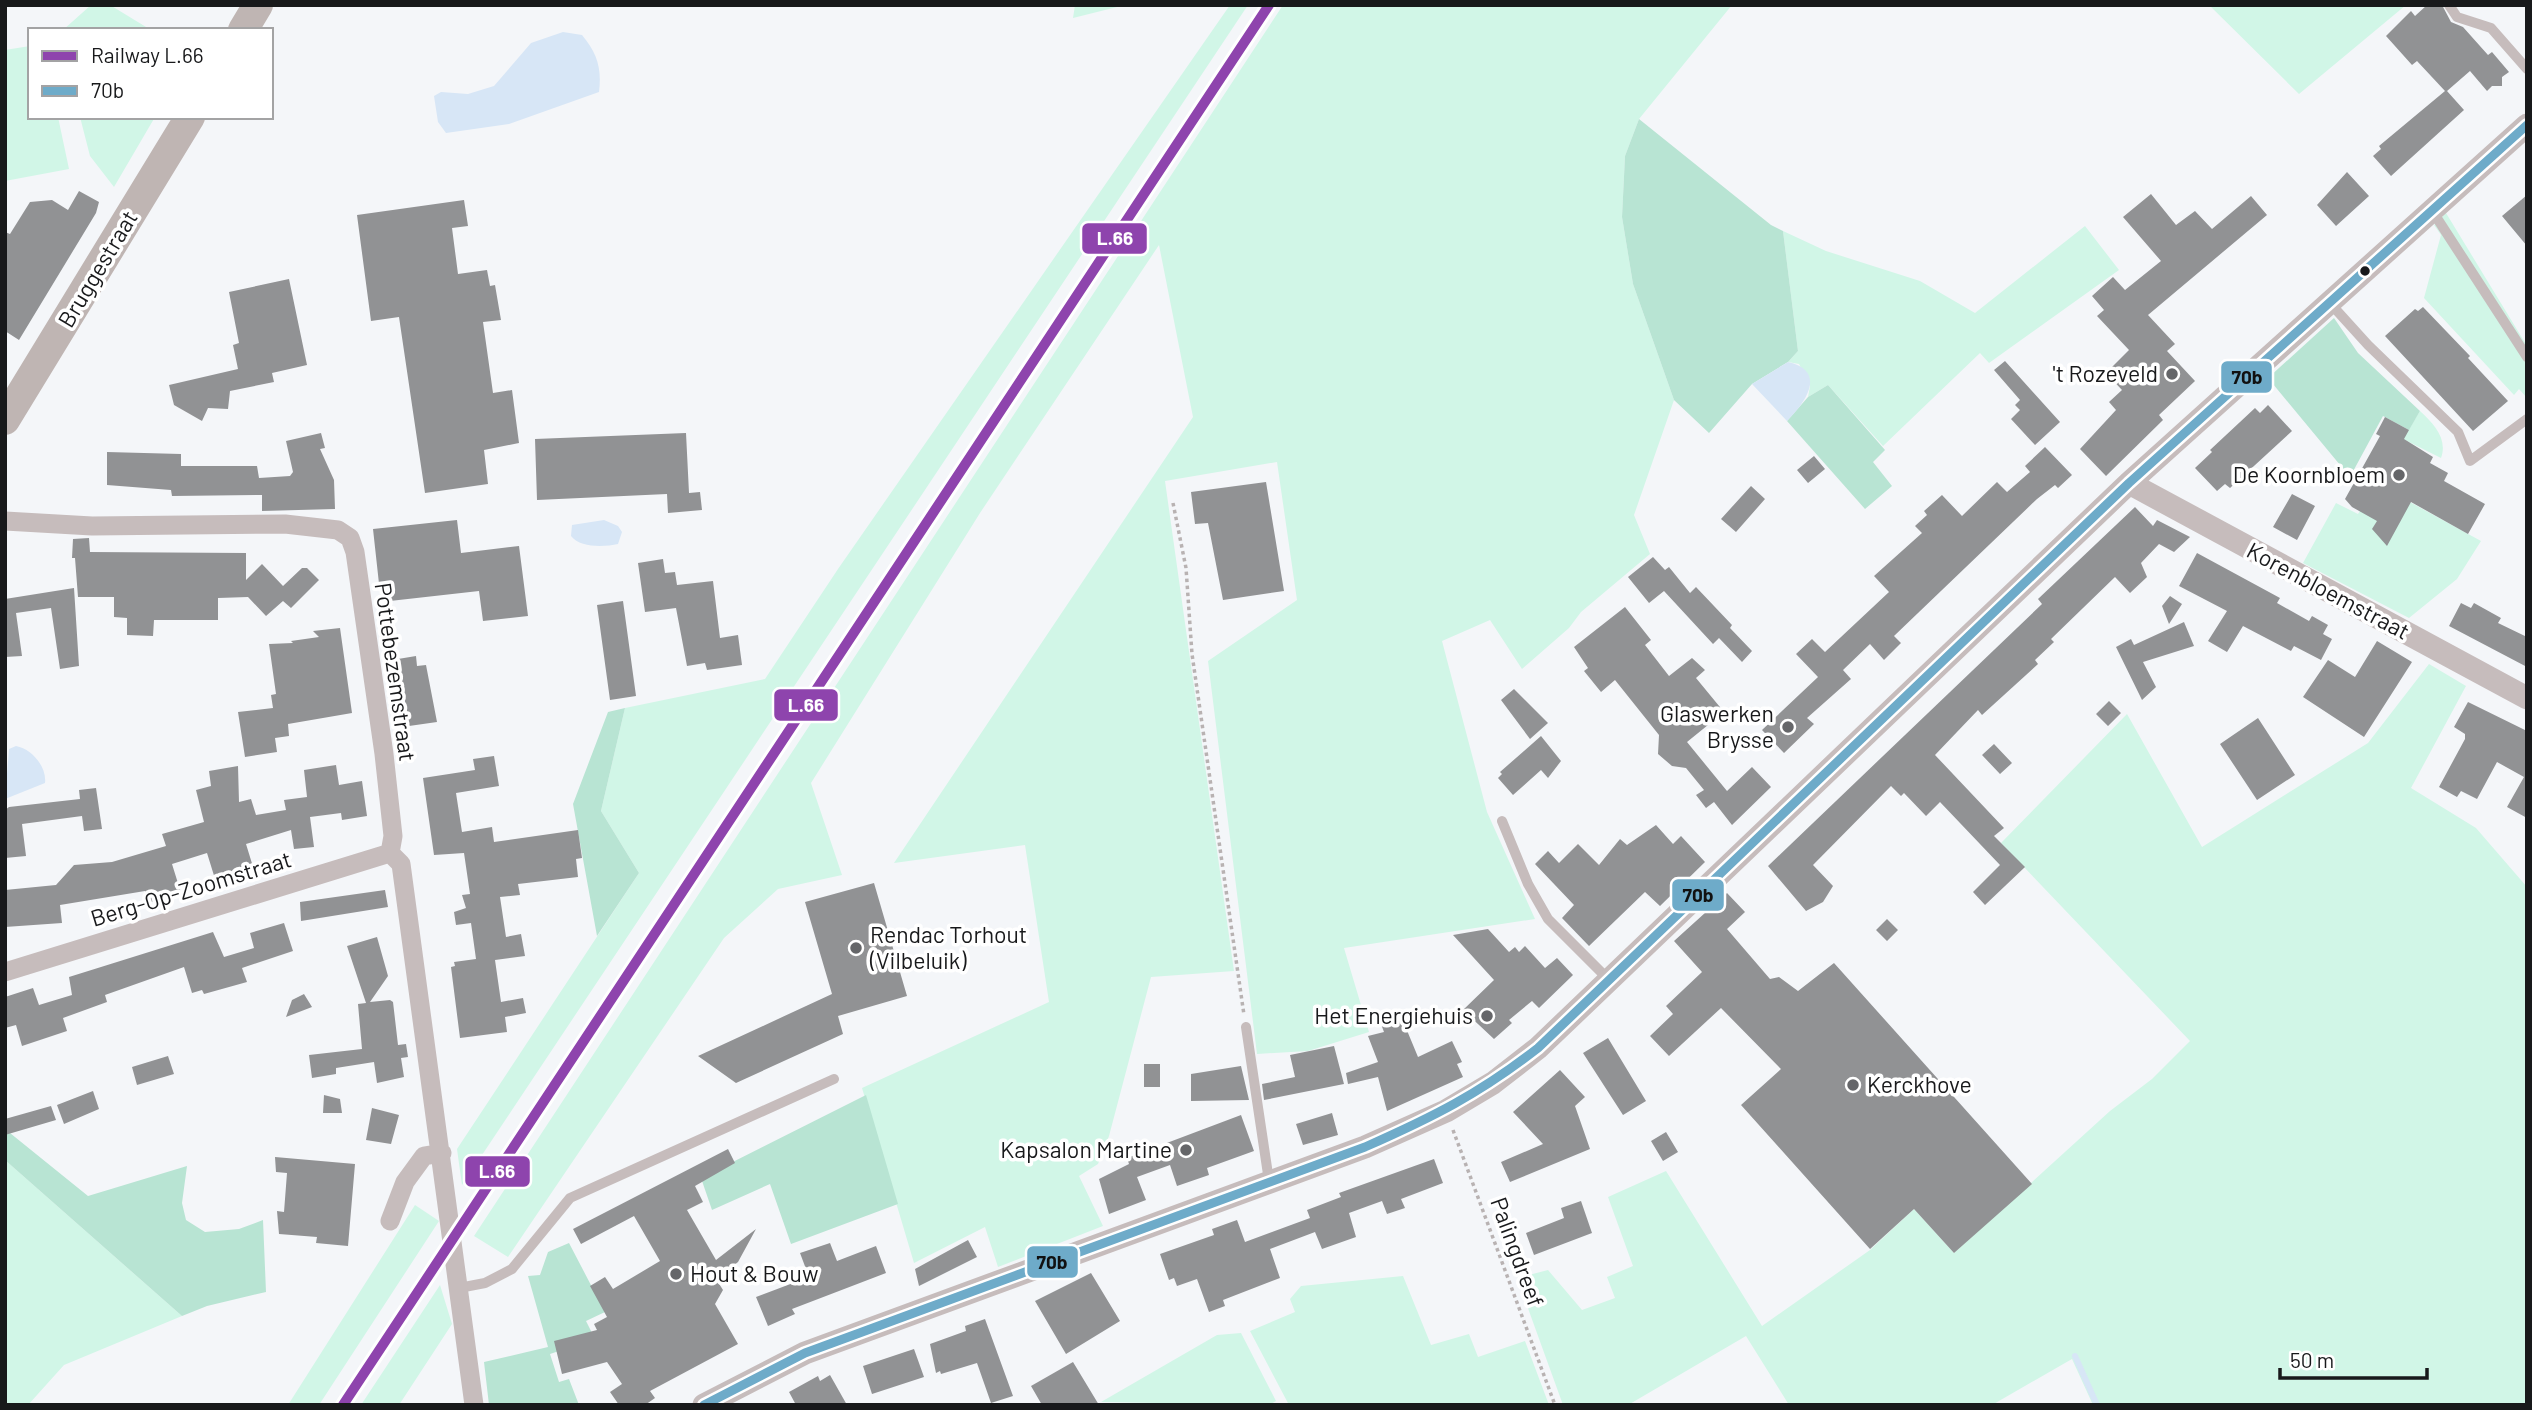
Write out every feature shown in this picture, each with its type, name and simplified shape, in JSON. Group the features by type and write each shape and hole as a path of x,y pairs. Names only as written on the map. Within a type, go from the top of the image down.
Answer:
{"main road":[{"path":"244,28 258,5"},
{"name":"Bruggestraat","path":"5,420 189,119"}],"street":[{"path":"704,1405 805,1353 1365,1147 1446,1111 1493,1083 1538,1048 2129,483 2431,208 2527,125"},
{"name":"Korenbloemstraat","path":"2129,483 2527,698"},
{"name":"Pottebezemstraat","path":"5,521 92,526 285,524 338,530 350,538 355,552 384,754 393,836 390,852 401,864 474,1405"},
{"name":"Berg-Op-Zoomstraat","path":"5,972 390,852"},
{"path":"390,1221 405,1182 424,1156 442,1153"}],"lane":[{"path":"2449,5 2457,17 2491,28 2527,69"},
{"path":"2431,208 2527,357"},
{"path":"2329,302 2368,345 2458,432 2470,461 2527,419"},
{"path":"1502,821 1528,884 1548,919 1609,980"},
{"path":"1246,1027 1269,1181"},
{"path":"459,1288 485,1283 512,1269 570,1198 834,1079"}],"path":[{"path":"1173,503 1186,568 1192,654 1246,1027"},
{"name":"Palingdreef","path":"1446,1111 1555,1405"}],"green space":[{"path":"91,5 110,5 148,28 65,28"},
{"path":"1075,5 1125,5 1073,18"},
{"path":"1230,5 1248,5 462,1185 457,1149 639,873 601,811 625,708 765,679 838,569"},
{"path":"1283,5 1732,5 1639,119 1625,156 1622,217 1633,284 1674,400 1634,515 1650,554 1581,612 1569,628 1522,669 1490,620 1442,641 1487,812 1535,919 1344,948 1369,1032 1308,1051 1257,1054 1208,661 1297,600 1277,462 1165,481 1234,971 1151,977 1109,1136 1098,1164 1079,1176 1103,1226 998,1267 985,1227 914,1263 862,1088 1049,1002 1025,845 894,863 1193,417 1159,245 980,513 811,783 842,875 778,889 724,938 508,1257 474,1236"},
{"path":"2209,5 2406,5 2299,94"},
{"path":"28,46 28,119 58,119 69,169 5,181 5,50"},
{"path":"81,119 154,119 114,187 90,156"},
{"path":"1639,119 1771,225 1783,231 1798,351 1788,362 1752,384 1709,433 1674,400 1633,284 1622,217 1625,156"},
{"path":"2446,213 2527,346 2527,398 2519,389 2514,395 2424,298 2441,235 2434,225"},
{"path":"2085,226 2119,270 1989,363 1980,353 1883,446 1828,385 1808,397 1810,386 1799,364 1788,362 1798,351 1783,231 1826,251 1920,281 1975,313"},
{"path":"2334,318 2358,353 2420,411 2409,430 2383,416 2350,477 2268,378"},
{"path":"1828,385 1885,450 1873,462 1892,486 1865,509 1787,421 1808,397"},
{"path":"2420,411 2441,438 2441,458 2403,439"},
{"path":"2377,484 2481,541 2457,579 2409,618 2303,563 2336,503 2358,514"},
{"path":"2429,664 2466,686 2411,788 2476,828 2527,887 2527,1405 2093,1405 2072,1359 1992,1405 1789,1405 1746,1336 1628,1405 1563,1405 1517,1278 1548,1270 1582,1310 1615,1298 1607,1277 1633,1266 1608,1197 1666,1171 1762,1326 1870,1250 1914,1209 1954,1253 2110,1111 2152,1079 2190,1041 2001,843 2127,714 2202,847 2368,743"},
{"path":"625,708 601,811 639,873 597,936 573,804 608,712"},
{"path":"866,1095 898,1204 791,1244 770,1184 712,1210 701,1178"},
{"path":"10,1133 88,1196 187,1166 182,1203 186,1220 205,1232 239,1229 263,1220 266,1292 207,1306 182,1316 5,1160 5,1135"},
{"path":"5,1160 182,1316 64,1365 28,1405 5,1405"},
{"path":"415,1205 439,1221 319,1405 288,1405"},
{"path":"569,1243 605,1312 586,1321 595,1339 550,1354 559,1382 569,1379 579,1405 489,1405 484,1362 548,1347 528,1276 540,1275 548,1252"},
{"path":"1403,1276 1431,1345 1469,1334 1478,1357 1525,1341 1549,1405 1289,1405 1250,1331 1295,1312 1290,1299 1301,1286"},
{"path":"440,1285 452,1324 399,1405 361,1405"},
{"path":"1241,1333 1276,1401 1269,1405 1101,1402 1217,1335"}],"water":[{"path":"563,32 582,35 591,48 599,68 599,92 509,124 446,133 438,122 434,96 441,92 468,94 494,86 531,43"},
{"path":"1788,362 1800,366 1807,372 1810,380 1806,397 1787,421 1752,384"},
{"path":"604,520 618,526 622,532 618,544 586,545 571,536 572,525"},
{"path":"16,746 28,751 41,765 45,783 5,799 9,749"}],"building":[{"path":"2427,5 2442,5 2451,22 2463,27 2488,55 2492,52 2509,72 2502,77 2502,86 2492,86 2487,91 2470,71 2447,91 2464,110 2391,176 2373,156 2381,149 2379,146 2445,91 2417,61 2412,65 2386,36 2411,11 2415,16"},
{"path":"2347,172 2369,196 2336,226 2317,205"},
{"path":"79,191 99,202 96,213 19,340 5,331 5,232 10,234 30,202 52,200 68,210"},
{"path":"2151,194 2176,225 2195,211 2212,229 2251,196 2267,215 2148,315 2175,344 2167,351 2195,381 2159,415 2163,420 2106,476 2080,449 2116,410 2109,402 2122,390 2106,373 2129,350 2097,316 2104,310 2092,296 2113,277 2125,290 2161,261 2123,217"},
{"path":"2527,195 2527,246 2502,216"},
{"path":"464,200 468,226 452,228 458,274 487,270 490,286 495,285 501,320 483,322 493,393 512,390 519,443 484,450 488,484 425,493 399,317 371,321 357,215"},
{"path":"289,279 307,365 272,373 274,382 230,391 228,409 208,408 202,421 174,405 169,385 238,369 233,345 239,343 229,292"},
{"path":"2423,307 2508,401 2473,431 2385,336 2415,309 2418,311"},
{"path":"2005,361 2060,422 2035,445 2011,419 2020,410 2015,405 2020,400 1994,370"},
{"path":"2268,405 2292,431 2230,488 2225,484 2217,491 2195,468 2212,452 2210,450 2255,408 2260,413"},
{"name":"De Koornbloem","path":"2385,417 2409,430 2404,439 2433,457 2430,463 2448,473 2444,481 2485,504 2468,534 2411,502 2387,546 2372,529 2377,521 2352,507 2345,499 2380,436 2376,434"},
{"path":"321,433 325,448 320,449 334,480 335,509 262,511 262,495 172,496 171,490 107,485 107,452 181,454 181,466 257,466 259,478 290,476 293,472 286,441"},
{"path":"686,433 689,493 700,492 702,510 668,513 667,494 537,500 535,439"},
{"path":"2045,447 2072,475 2058,488 2055,485 2037,499 1894,636 1901,643 1884,660 1870,644 1843,670 1851,679 1807,718 1814,724 1784,753 1762,730 1818,677 1796,654 1812,639 1825,652 1889,592 1874,576 1922,533 1915,526 1927,515 1924,511 1942,495 1962,516 1997,482 2007,492 2030,472 2025,466"},
{"path":"1814,456 1825,469 1808,483 1797,470"},
{"path":"1266,482 1284,591 1223,600 1208,523 1195,524 1191,492"},
{"path":"1751,486 1765,499 1736,532 1721,519"},
{"path":"2292,494 2315,506 2297,540 2273,527"},
{"path":"2135,507 2153,526 2157,520 2190,537 2174,552 2159,544 2141,563 2147,577 2130,593 2115,577 2051,639 2054,642 2035,660 2038,664 1982,715 1978,710 1935,755 2004,828 1994,836 2025,867 1985,905 1973,892 2000,865 1940,802 1926,816 1904,793 1901,796 1891,786 1813,865 1833,886 1823,902 1806,911 1768,866 2042,604 2038,599"},
{"path":"457,520 461,553 519,546 528,616 483,621 479,591 381,602 373,529"},
{"path":"89,538 90,552 246,553 246,580 262,564 283,586 302,568 307,568 319,580 291,608 283,601 266,616 248,597 218,598 218,620 154,620 153,636 127,635 127,618 114,617 114,597 78,597 75,558 72,558 73,539"},
{"path":"2197,553 2280,598 2277,603 2309,621 2312,616 2328,625 2323,634 2332,639 2321,660 2294,646 2291,651 2243,626 2227,652 2208,641 2227,611 2179,586"},
{"path":"1653,557 1665,570 1669,567 1690,593 1696,587 1732,625 1730,628 1752,651 1742,662 1719,638 1713,644 1664,591 1649,603 1628,577"},
{"path":"663,559 665,573 675,572 677,585 713,581 720,638 738,635 742,665 707,670 705,663 687,666 676,608 645,612 638,563"},
{"path":"74,588 79,666 60,669 51,608 16,613 22,656 5,657 5,599"},
{"path":"2170,596 2182,604 2169,624 2162,606"},
{"path":"623,601 636,696 610,700 597,605"},
{"path":"2461,603 2471,608 2474,603 2501,618 2498,623 2527,637 2527,667 2449,626"},
{"path":"1625,607 1651,640 1645,645 1669,676 1692,658 1705,670 1696,678 1724,712 1687,742 1727,791 1752,767 1771,787 1732,825 1714,802 1706,808 1696,795 1704,790 1686,768 1672,766 1658,754 1659,735 1615,680 1601,692 1584,671 1588,668 1574,647"},
{"path":"2184,622 2194,646 2143,662 2156,687 2142,700 2116,647 2131,639 2134,645"},
{"path":"340,628 352,713 288,724 289,736 275,738 277,752 245,757 238,712 273,708 271,695 276,694 269,644 293,643 291,641 319,637 313,631"},
{"path":"2377,641 2412,662 2364,737 2303,697 2328,660 2355,677"},
{"path":"416,656 417,666 426,665 437,722 409,726 398,659"},
{"path":"1514,689 1548,723 1530,739 1501,700"},
{"path":"2109,701 2121,713 2108,726 2096,714"},
{"path":"2468,702 2527,731 2527,818 2507,807 2524,777 2497,762 2477,799 2461,791 2457,797 2439,787 2465,739 2465,734 2454,727"},
{"path":"2258,718 2295,775 2257,800 2220,744"},
{"path":"1541,736 1561,761 1548,778 1541,770 1513,795 1498,778 1502,774 1500,772"},
{"path":"1994,744 2012,763 2000,774 1982,755"},
{"path":"494,756 499,786 456,793 462,832 492,827 494,842 578,830 582,858 576,859 578,877 518,884 520,895 500,897 506,937 521,934 525,956 495,960 501,1002 523,998 526,1013 505,1017 507,1032 460,1038 451,967 455,966 454,962 476,959 471,923 456,925 454,912 466,908 462,895 470,894 464,853 434,855 423,778 475,770 473,759"},
{"path":"336,765 339,785 362,781 367,816 342,820 341,813 310,817 314,847 294,849 291,830 246,844 254,870 216,882 207,853 172,864 181,893 148,903 145,891 60,905 62,923 5,927 5,890 56,885 74,865 112,862 166,846 162,834 204,822 196,790 211,786 209,771 238,766 239,802 251,799 256,815 286,810 284,800 307,797 304,770"},
{"path":"96,788 102,829 84,831 82,816 22,824 26,856 5,858 5,810 9,807 80,799 79,790"},
{"path":"1656,825 1673,844 1681,836 1705,862 1660,906 1645,892 1589,946 1562,918 1574,905 1535,864 1548,851 1559,863 1578,844 1599,865 1620,839 1627,845"},
{"name":"Rendac Torhout (Vilbeluik)","path":"874,883 907,996 838,1016 843,1034 736,1083 698,1056 832,994 805,902"},
{"path":"385,890 388,907 301,921 300,902"},
{"name":"Kerckhove","path":"1727,893 1745,912 1727,929 1770,979 1779,977 1798,991 1834,963 2032,1184 1954,1253 1914,1209 1870,1249 1741,1105 1781,1069 1721,1008 1669,1056 1650,1036 1673,1014 1666,1006 1702,972 1674,941"},
{"path":"1887,919 1898,930 1887,941 1876,930"},
{"path":"284,923 293,951 242,968 247,982 204,994 202,990 192,993 184,967 105,995 107,1002 63,1018 67,1031 22,1046 16,1025 5,1028 5,997 33,988 39,1005 72,995 69,977 213,932 224,957 254,948 250,933"},
{"path":"1488,929 1509,952 1515,947 1519,952 1525,946 1545,968 1557,958 1573,975 1539,1008 1532,1001 1509,1020 1512,1023 1494,1039 1463,1010 1494,980 1453,935"},
{"path":"377,937 388,976 370,1002 393,1002 398,1045 406,1044 408,1057 401,1058 404,1077 377,1083 374,1062 336,1068 336,1074 312,1078 309,1055 362,1049 358,1004 366,1003 347,946"},
{"path":"304,994 312,1007 286,1017 292,1000"},
{"path":"1401,1016 1418,1057 1452,1041 1462,1062 1457,1064 1463,1077 1387,1111 1378,1077 1348,1084 1346,1073 1378,1062 1368,1036 1384,1032 1381,1024"},
{"path":"1608,1038 1646,1101 1623,1115 1583,1053"},
{"path":"1334,1046 1344,1084 1264,1100 1262,1084 1295,1077 1290,1055"},
{"path":"168,1056 174,1074 137,1085 132,1067"},
{"path":"1144,1064 1160,1064 1160,1087 1144,1087"},
{"path":"1241,1066 1249,1100 1191,1101 1191,1074"},
{"path":"1560,1070 1585,1097 1575,1106 1590,1149 1510,1182 1501,1162 1543,1144 1513,1112"},
{"path":"93,1091 99,1109 64,1124 57,1105"},
{"path":"324,1095 340,1099 342,1113 323,1113"},
{"path":"51,1106 56,1120 5,1135 5,1119"},
{"path":"372,1108 399,1115 391,1144 366,1140"},
{"path":"1332,1113 1338,1135 1303,1145 1296,1124"},
{"path":"1241,1115 1254,1151 1207,1168 1209,1175 1177,1186 1170,1165 1137,1177 1146,1200 1109,1214 1099,1179 1129,1164 1127,1158"},
{"path":"1666,1132 1678,1152 1663,1161 1651,1141"},
{"path":"728,1149 735,1163 695,1186 703,1202 687,1210 716,1260 756,1229 738,1262 716,1279 723,1290 715,1304 738,1344 650,1391 655,1398 645,1405 619,1405 610,1392 622,1384 607,1362 562,1374 554,1341 597,1330 594,1324 607,1317 590,1286 605,1277 613,1289 660,1261 634,1216 581,1244 573,1229"},
{"path":"275,1157 355,1164 348,1246 316,1243 317,1237 279,1234 277,1211 284,1212 287,1173 276,1172"},
{"path":"1434,1159 1443,1183 1401,1199 1405,1208 1387,1214 1382,1201 1349,1213 1356,1237 1322,1249 1315,1232 1270,1249 1280,1278 1223,1300 1225,1306 1209,1312 1197,1279 1177,1286 1174,1278 1169,1280 1160,1254 1214,1235 1212,1229 1237,1220 1245,1242 1310,1218 1307,1210 1341,1197 1339,1193"},
{"path":"1581,1201 1592,1233 1534,1255 1526,1233 1564,1218 1561,1208"},
{"path":"968,1240 977,1257 919,1286 915,1269"},
{"path":"830,1243 837,1261 876,1246 886,1273 792,1309 795,1314 768,1326 756,1297 809,1277 800,1253"},
{"path":"1091,1273 1120,1321 1066,1354 1035,1301"},
{"path":"985,1319 1013,1396 991,1403 977,1363 941,1374 940,1371 936,1373 930,1344 966,1331 965,1326"},
{"path":"914,1349 924,1377 872,1394 863,1366"},
{"path":"1073,1362 1099,1405 1042,1405 1031,1386"},
{"path":"830,1375 847,1405 796,1405 789,1392 818,1376 820,1381"}],"waterway":[{"path":"2075,1356 2097,1405"}],"rail line":[{"name":"L.66","path":"343,1405 1269,5"}],"transit line":[{"name":"70b","path":"704,1405 805,1353 1365,1147 1455,1104 1496,1079 1538,1048 2129,483 2527,125"}],"place":[{"name":"'t Rozeveld","path":"2172,374"},
{"name":"De Koornbloem","path":"2399,475"},
{"name":"Glaswerken Brysse","path":"1788,727"},
{"name":"Rendac Torhout (Vilbeluik)","path":"856,948"},
{"name":"Het Energiehuis","path":"1487,1016"},
{"name":"Kerckhove","path":"1853,1085"},
{"name":"Kapsalon Martine","path":"1186,1150"},
{"name":"Hout & Bouw","path":"676,1274"}]}
